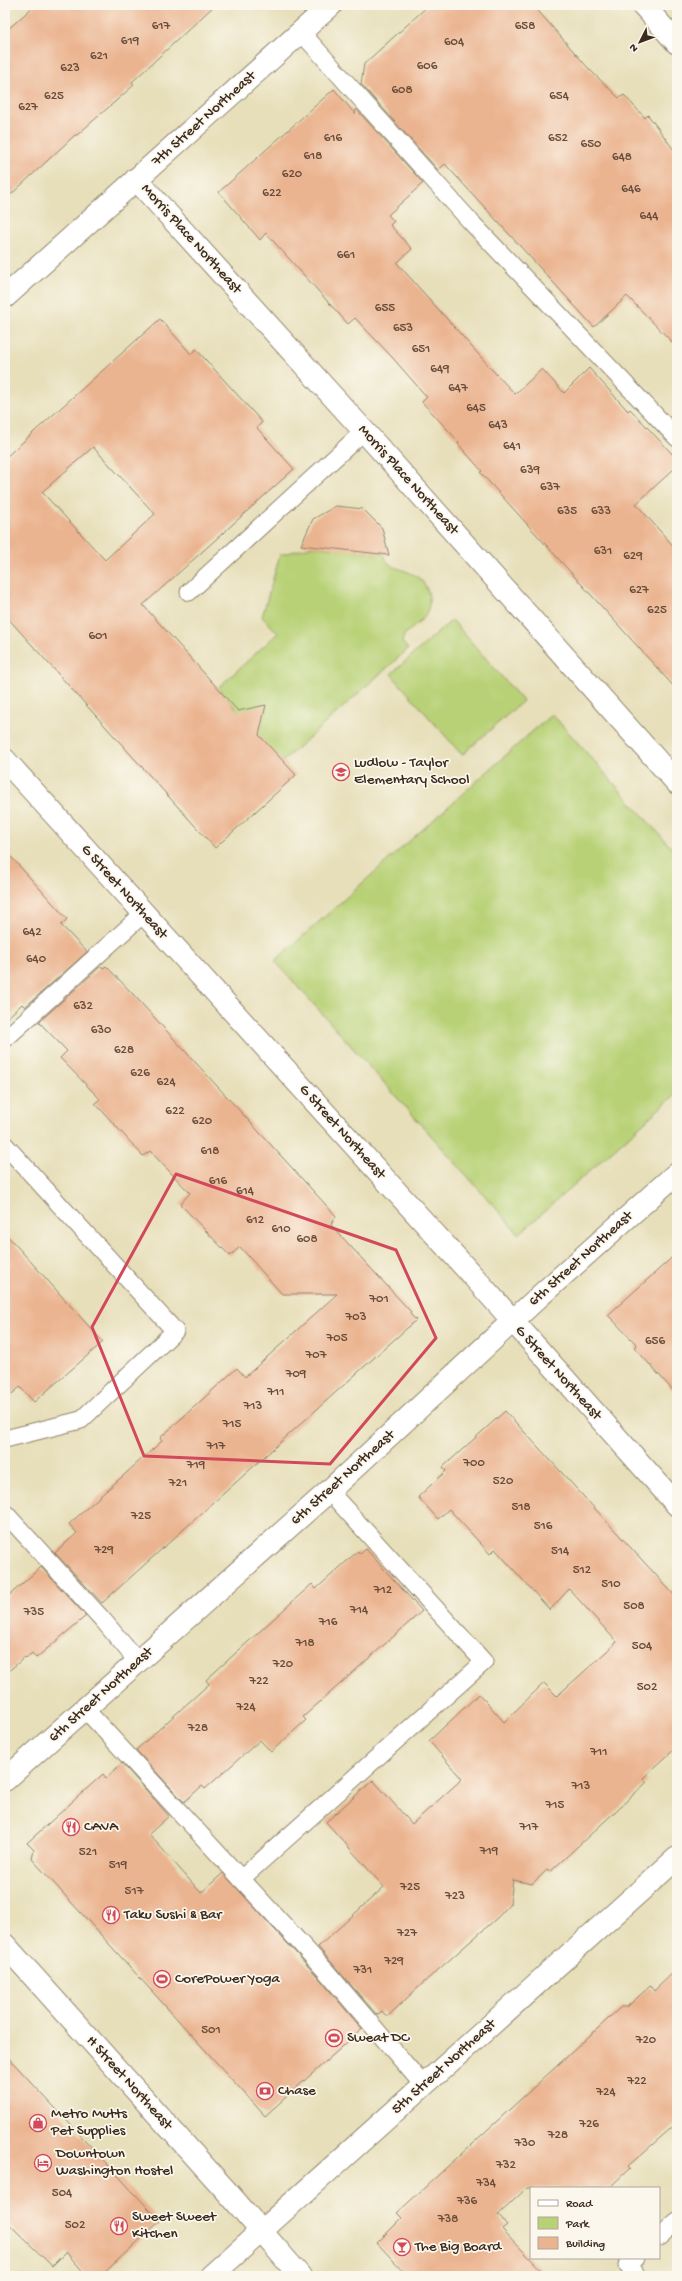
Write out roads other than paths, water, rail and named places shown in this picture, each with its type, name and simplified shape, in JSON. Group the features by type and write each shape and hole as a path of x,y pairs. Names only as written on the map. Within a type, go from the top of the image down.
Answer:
{"street":[{"name":"7th Street Northeast","path":"5,297 331,5"},
{"path":"643,5 677,43"},
{"name":"Morris Place Northeast","path":"136,179 364,431 677,783"},
{"name":"G Street Northeast","path":"5,760 677,1505"},
{"name":"6th Street Northeast","path":"5,1780 329,1491 512,1321 677,1173"},
{"name":"5th Street Northeast","path":"211,2276 677,1858"},
{"name":"H Street Northeast","path":"5,1945 262,2231 300,2276"}],"lane":[{"path":"301,32 471,222 677,438"},
{"path":"189,592 364,431"},
{"path":"5,1039 143,914"},
{"path":"5,1145 175,1331 80,1420 5,1439"},
{"path":"241,1879 484,1662 329,1491"},
{"path":"5,1513 103,1620 138,1662"},
{"path":"85,1709 325,1970 424,2086"},
{"path":"660,2236 677,2221"},
{"path":"635,2259 627,2265 637,2276"}],"place":[{"name":"Ludlow - Taylor Elementary School","path":"341,772"},
{"name":"CAVA","path":"71,1827"},
{"name":"Taku Sushi & Bar","path":"111,1915"},
{"name":"CorePower Yoga","path":"162,1979"},
{"name":"Sweat DC","path":"334,2038"},
{"name":"Chase","path":"265,2091"},
{"name":"Metro Mutts Pet Supplies","path":"38,2123"},
{"name":"Downtown Washington Hostel","path":"43,2163"},
{"name":"Sweet Sweet Kitchen","path":"119,2226"},
{"name":"The Big Board","path":"402,2247"}]}
